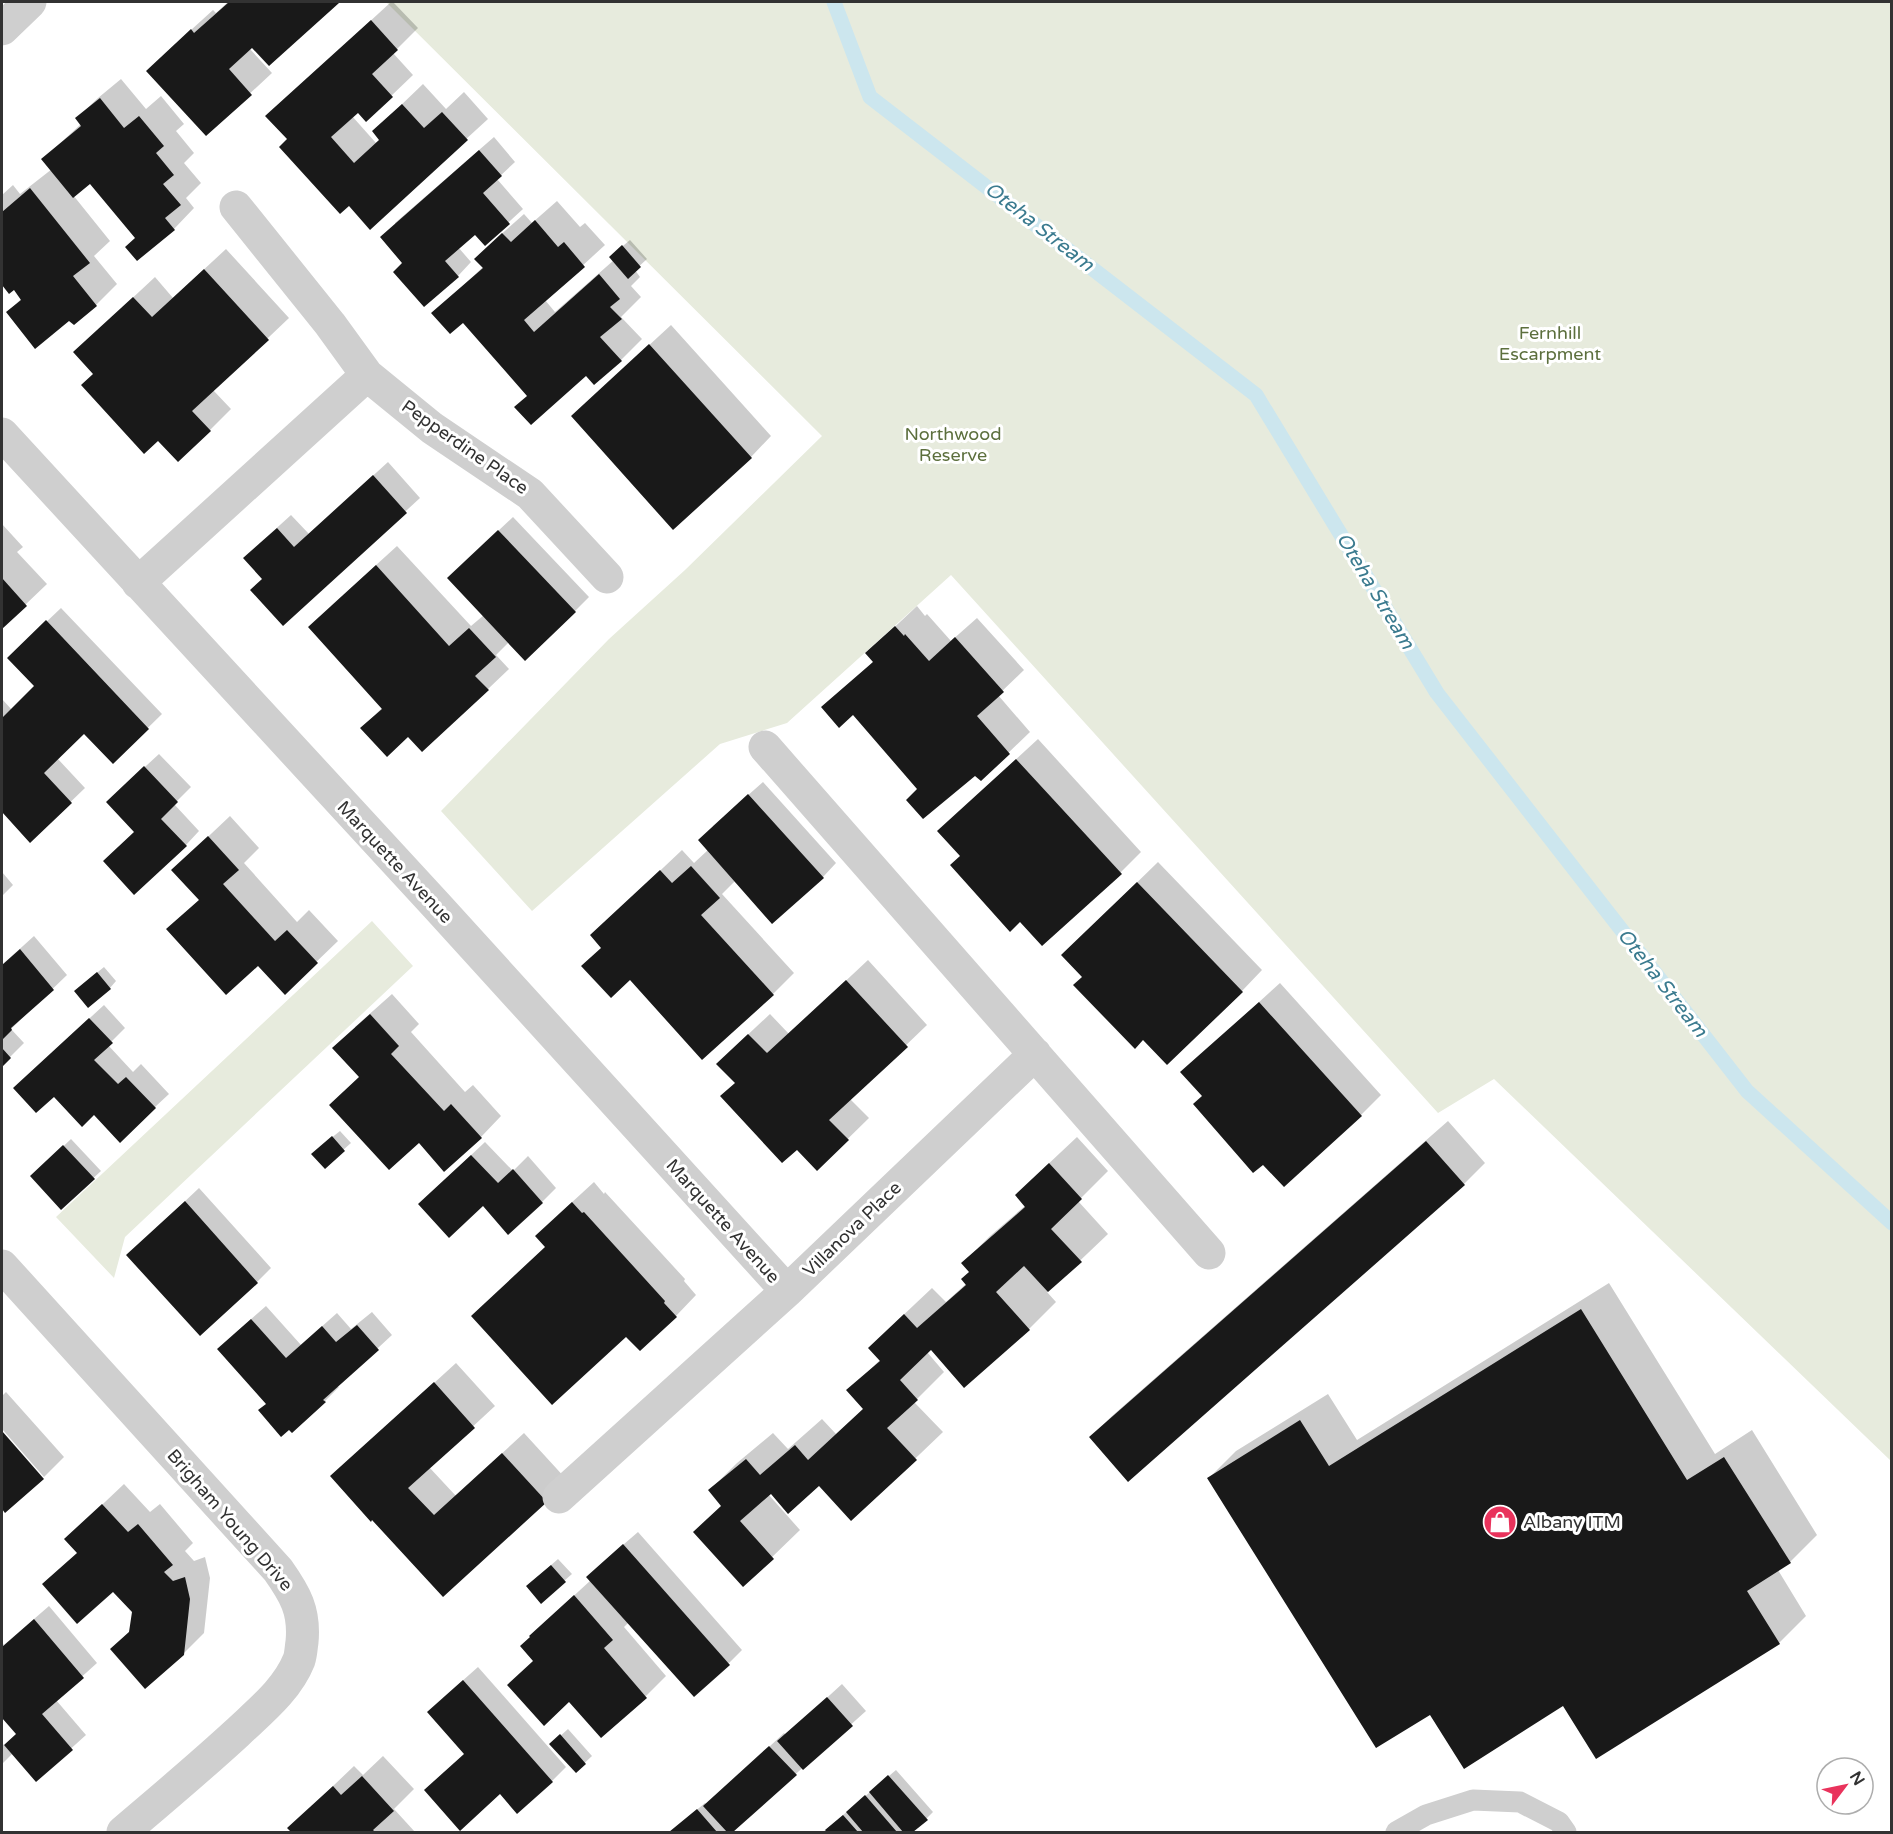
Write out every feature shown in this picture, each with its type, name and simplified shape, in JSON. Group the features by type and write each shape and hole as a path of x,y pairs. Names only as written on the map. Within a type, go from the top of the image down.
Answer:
{"street":[{"path":"2,29 30,2"},
{"name":"Pepperdine Place","path":"236,207 330,324 367,375 432,428 530,494 608,577"},
{"path":"138,583 367,375"},
{"name":"Marquette Avenue","path":"2,434 436,905 787,1291"},
{"path":"765,747 1209,1253"},
{"name":"Villanova Place","path":"559,1497 787,1291 1035,1054"},
{"name":"Brigham Young Drive","path":"2,1266 278,1570 293,1592 302,1613 303,1635 300,1658 290,1679 271,1701 201,1766 123,1833"}],"lane":[{"path":"1396,1833 1426,1815 1473,1800 1520,1802 1559,1822 1566,1833"}],"green space":[{"name":"Fernhill Escarpment","path":"386,2 1891,2 1891,1461 1494,1079 1438,1113 951,575 787,723 720,744 532,911 441,811 609,639 685,570 822,436"},
{"path":"372,921 413,966 125,1237 114,1278 56,1217"}],"building":[{"path":"229,2 339,3 269,66 252,48 229,69 252,95 206,136 146,71 191,29 194,33"},
{"path":"371,20 398,50 372,74 393,97 366,122 358,113 331,137 354,163 379,140 372,131 402,104 424,128 442,112 468,140 370,230 349,206 340,214 279,147 287,139 265,116"},
{"path":"100,98 124,128 139,116 164,146 156,153 174,175 163,184 181,205 165,218 175,230 137,261 125,247 135,238 90,184 73,198 41,159 81,126 75,118"},
{"path":"479,150 502,176 483,193 510,224 485,246 475,235 445,261 459,277 424,307 393,272 402,263 380,237"},
{"path":"30,188 90,263 73,276 97,306 74,325 69,321 35,349 6,312 21,300 14,290 9,294 2,285 2,212"},
{"path":"535,220 558,247 564,242 585,267 524,320 534,332 599,274 620,299 610,307 622,319 600,337 622,361 594,385 586,376 531,425 514,407 527,396 463,323 450,334 431,313 483,268 474,259 502,233 511,242"},
{"path":"622,245 641,267 628,279 609,257"},
{"path":"204,269 269,340 192,411 211,431 178,462 158,441 144,454 81,385 93,374 73,352 133,297 152,317"},
{"path":"649,344 752,458 673,530 571,416"},
{"path":"373,475 407,513 283,626 250,590 262,579 243,558 277,528 294,547"},
{"path":"498,530 576,612 525,661 447,578"},
{"path":"376,565 449,646 469,628 496,657 475,676 489,690 422,752 408,737 387,757 360,728 382,709 308,627"},
{"path":"2,578 27,606 2,629"},
{"path":"46,620 149,729 113,764 84,734 44,773 72,803 30,843 2,812 2,718 34,686 7,658"},
{"path":"895,626 929,661 955,637 1004,692 977,716 1010,754 981,781 975,776 923,819 906,800 917,789 853,715 839,728 821,707 873,662 865,653"},
{"path":"1016,759 1122,874 1042,946 1020,922 1010,932 950,865 960,856 937,831"},
{"path":"144,766 178,802 161,819 187,846 134,895 103,861 134,832 106,802"},
{"path":"748,794 824,878 772,924 698,840"},
{"path":"208,836 239,870 223,884 275,941 287,930 318,963 285,995 258,966 226,995 166,929 199,900 171,870"},
{"path":"691,866 720,898 701,915 774,995 702,1060 630,980 611,998 581,966 601,948 590,935 660,870 672,883"},
{"path":"1137,882 1243,992 1167,1065 1143,1040 1135,1049 1073,985 1082,977 1061,955"},
{"path":"20,949 54,990 11,1028 12,1030 2,1040 2,965"},
{"path":"97,972 111,989 88,1008 74,991"},
{"path":"846,980 908,1047 829,1120 849,1140 817,1171 797,1150 782,1163 720,1096 735,1083 716,1064 748,1034 767,1053"},
{"path":"1259,1002 1362,1116 1284,1187 1263,1165 1253,1173 1193,1104 1202,1096 1180,1072"},
{"path":"370,1014 399,1046 391,1054 444,1111 451,1104 482,1138 444,1172 419,1143 389,1170 329,1105 359,1077 332,1048"},
{"path":"89,1018 113,1043 94,1060 118,1084 126,1077 156,1108 120,1143 94,1115 82,1127 54,1097 36,1113 13,1088"},
{"path":"2,1048 11,1058 2,1067"},
{"path":"332,1136 345,1151 325,1169 311,1154"},
{"path":"1426,1141 1465,1185 1128,1482 1089,1437"},
{"path":"63,1145 95,1179 61,1210 30,1176"},
{"path":"471,1155 498,1183 513,1169 543,1203 508,1235 483,1206 449,1238 418,1204"},
{"path":"1049,1163 1082,1199 1051,1229 1082,1262 1048,1292 1024,1266 996,1292 1030,1330 964,1388 931,1350 900,1380 918,1400 887,1428 917,1460 851,1521 819,1486 788,1514 771,1494 740,1521 774,1559 743,1587 693,1532 721,1506 708,1490 746,1459 760,1475 795,1445 808,1460 863,1409 846,1390 880,1361 868,1348 904,1314 917,1328 966,1285 961,1279 969,1272 961,1263 1025,1207 1015,1195"},
{"path":"185,1201 258,1283 200,1336 126,1255"},
{"path":"572,1202 582,1213 584,1212 677,1317 640,1351 626,1337 552,1405 471,1316 545,1247 535,1236"},
{"name":"Albany ITM","path":"1581,1309 1687,1480 1724,1457 1791,1563 1747,1591 1780,1644 1596,1759 1563,1706 1464,1769 1430,1715 1376,1748 1207,1478 1300,1420 1329,1466"},
{"path":"251,1319 286,1358 322,1326 336,1342 357,1325 379,1350 323,1400 326,1402 292,1433 289,1430 281,1437 258,1410 266,1404 217,1349"},
{"path":"434,1382 475,1428 408,1488 434,1515 502,1453 547,1502 443,1597 330,1476"},
{"path":"2,1431 44,1479 5,1513 2,1509"},
{"path":"102,1504 128,1532 138,1524 173,1565 164,1572 173,1581 185,1577 190,1599 184,1655 145,1689 110,1649 129,1632 132,1612 113,1592 77,1624 42,1584 77,1553 64,1539"},
{"path":"623,1544 730,1665 694,1697 586,1577"},
{"path":"551,1565 566,1582 541,1604 526,1586"},
{"path":"574,1595 613,1640 604,1648 647,1698 601,1738 569,1702 544,1726 507,1685 533,1661 520,1646"},
{"path":"34,1619 84,1678 42,1714 73,1750 36,1782 4,1745 16,1734 2,1718 2,1647"},
{"path":"463,1680 553,1782 517,1814 500,1794 460,1831 424,1790 464,1754 427,1712"},
{"path":"827,1697 853,1726 803,1770 777,1741"},
{"path":"560,1734 586,1764 576,1773 549,1744"},
{"path":"769,1746 797,1775 733,1832 727,1832 703,1806"},
{"path":"888,1775 928,1820 913,1832 903,1832 869,1792"},
{"path":"362,1776 394,1811 373,1830 375,1832 291,1832 287,1828 333,1786 341,1795"},
{"path":"865,1795 897,1832 863,1832 846,1812"},
{"path":"697,1809 717,1832 669,1832"},
{"path":"843,1815 858,1832 827,1832 825,1830"}],"waterway":[{"name":"Oteha Stream","path":"834,2 870,97 1256,395 1437,693 1747,1091 1892,1223"}],"place":[{"name":"Albany ITM","path":"1500,1522"}],"park label":[{"name":"Northwood Reserve","path":"953,444"}]}
